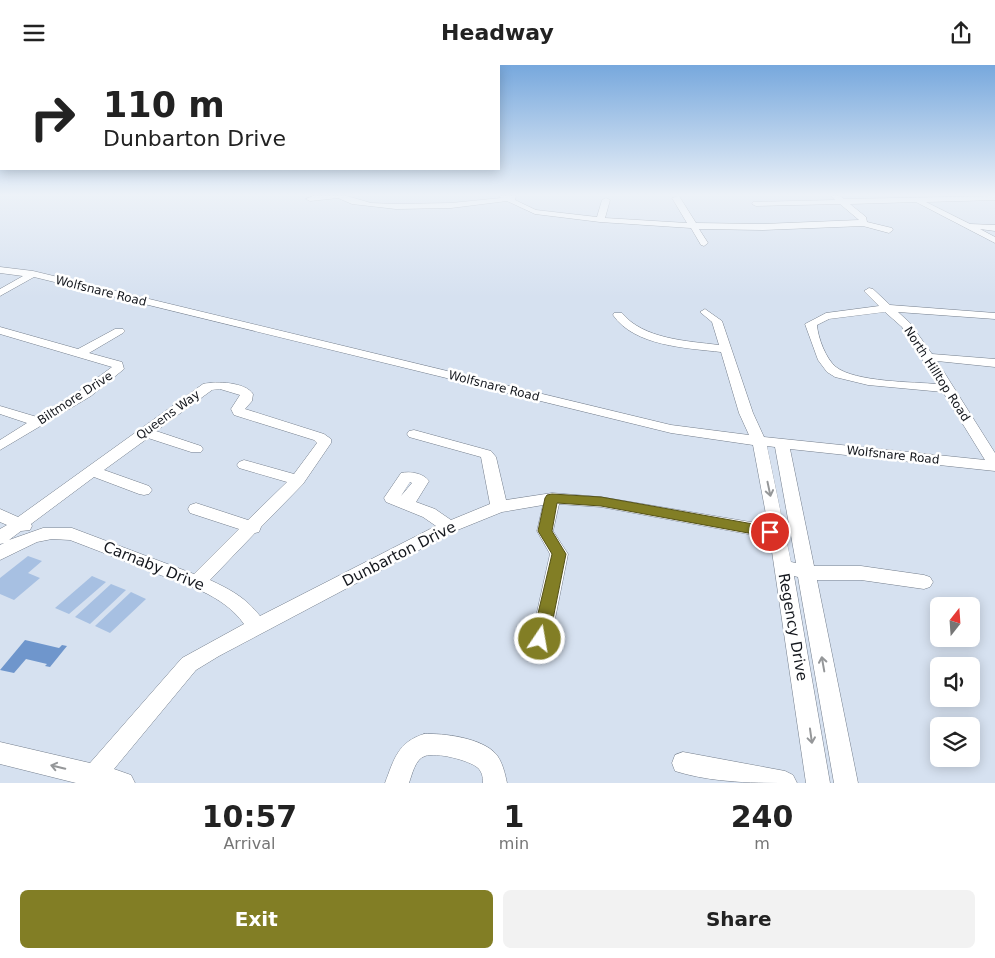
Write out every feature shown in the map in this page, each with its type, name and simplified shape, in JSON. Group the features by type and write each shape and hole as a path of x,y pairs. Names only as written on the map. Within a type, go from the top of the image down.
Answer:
{"street":[{"path":"696,230 704,243"},
{"path":"973,230 995,240"},
{"name":"Wolfsnare Road","path":"0,270 33,275 671,429 782,444 995,465"},
{"path":"0,293 33,275"},
{"name":"North Hilltop Road","path":"869,291 906,325 995,465"},
{"path":"947,388 834,377 821,352 811,324 826,316 888,308 995,316"},
{"name":"Regency Drive","path":"706,312 717,321 746,413 759,441 777,528 818,783"},
{"path":"618,315 625,325 649,335 726,349"},
{"name":"Biltmore Drive","path":"0,331 118,365 116,372 0,446"},
{"path":"80,353 119,331"},
{"path":"928,357 995,363"},
{"name":"Queens Way","path":"0,538 212,385 220,385 245,392 247,397 238,409 239,412 324,439 324,443 298,480 197,583"},
{"path":"0,410 38,422"},
{"path":"145,432 196,449"},
{"path":"414,434 486,454 490,457 499,507"},
{"name":"Regency Drive","path":"782,444 846,783"},
{"path":"244,465 298,480"},
{"path":"92,471 144,490"},
{"path":"540,639 559,554 545,531 552,498"},
{"name":"Dunbarton Drive","path":"90,779 189,664 212,650 449,527 499,507 552,498 601,502 777,528 798,526"},
{"path":"406,504 429,513 449,527"},
{"path":"196,509 253,528"},
{"path":"0,515 39,534"},
{"name":"Carnaby Drive","path":"0,554 17,543 39,534 56,531 72,534 197,583 236,602 243,608 256,627"},
{"path":"783,568 821,574 861,573 924,582"},
{"path":"807,707 832,712"},
{"path":"397,783 403,765 411,752 418,747 432,743 472,752 483,758 492,769 495,783"},
{"path":"0,753 90,779 123,783"},
{"path":"682,763 785,783"}],"shaded area":[{"path":"28,556 42,561 28,573 40,578 14,600 0,594 0,578"},
{"path":"92,576 106,582 69,614 55,608"},
{"path":"111,584 126,590 90,624 75,617"},
{"path":"131,592 146,599 110,633 95,626"},
{"path":"25,640 59,648 62,645 67,646 50,667 45,666 47,664 26,659 14,673 0,670"}],"route":[{"path":"540,639 559,554 545,531 552,498 601,502 770,532"}]}
